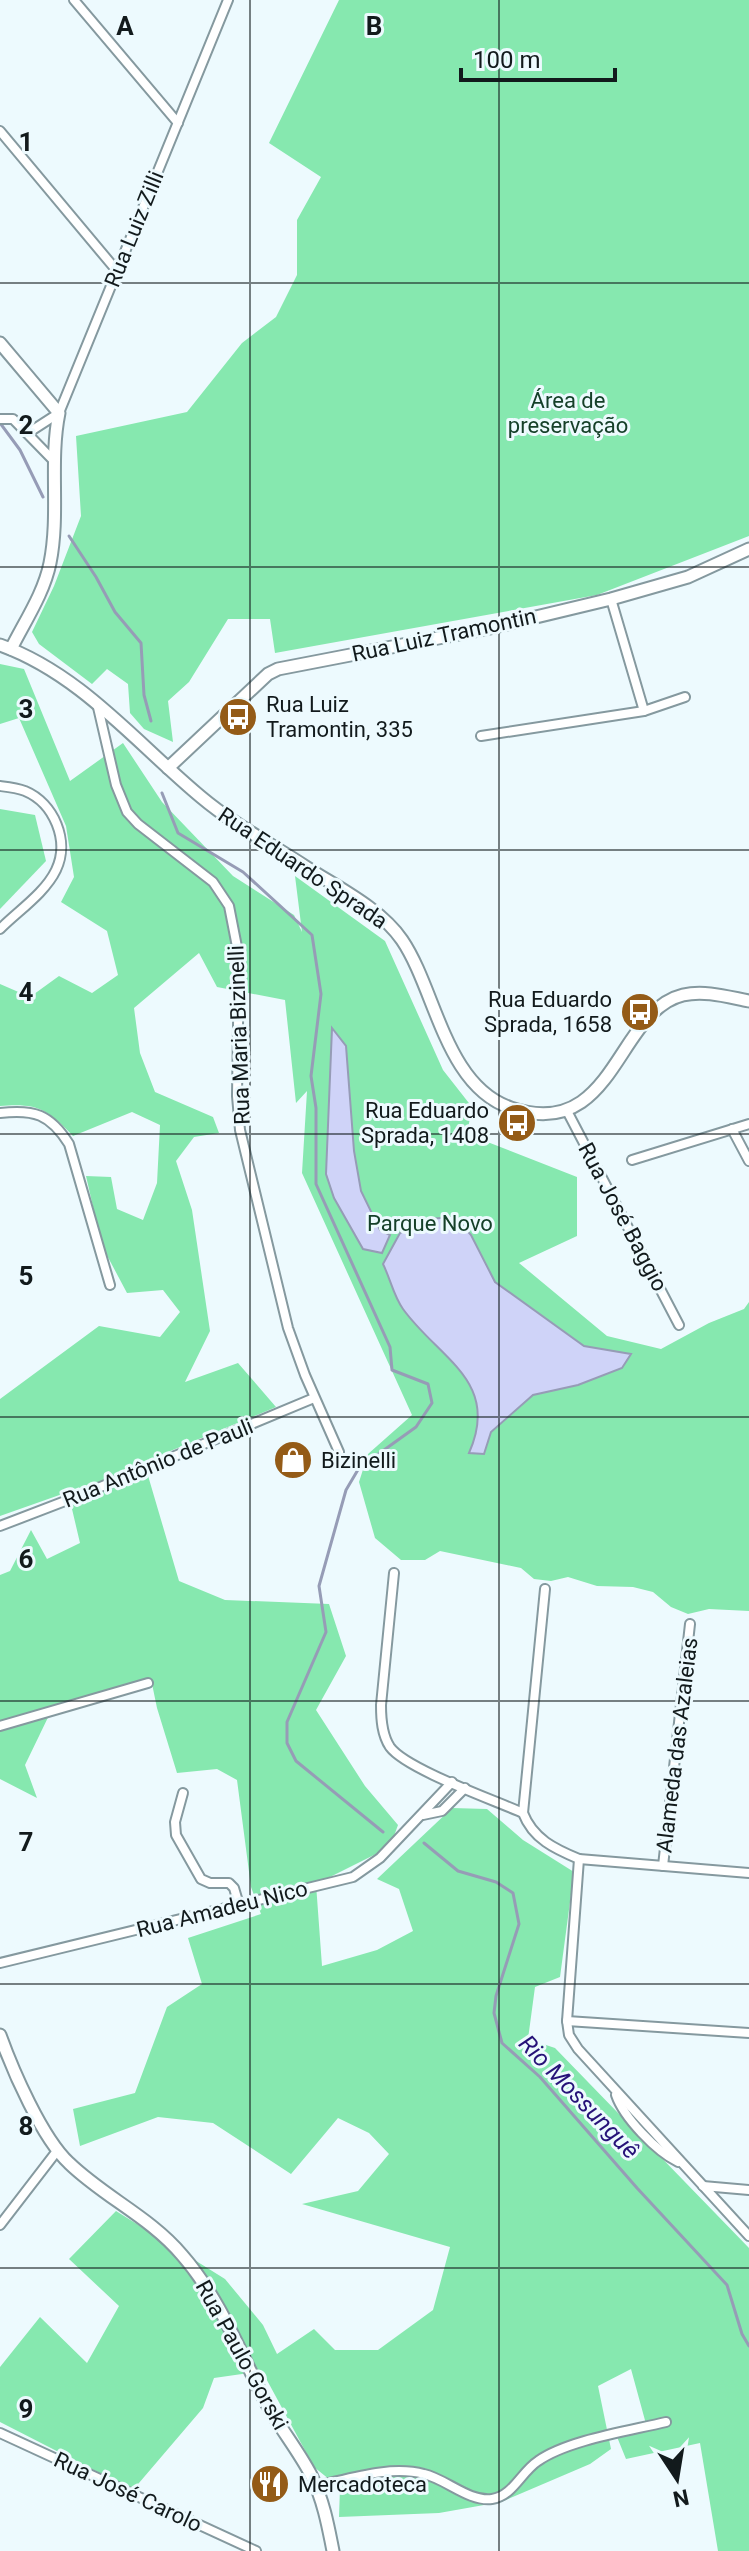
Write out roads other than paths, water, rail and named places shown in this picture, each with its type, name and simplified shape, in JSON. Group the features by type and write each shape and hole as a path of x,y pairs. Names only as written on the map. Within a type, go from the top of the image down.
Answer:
{"main road":[{"path":"0,343 59,413"},
{"name":"Rua Luiz Zilli","path":"6,647 42,587 51,559 53,460 59,413"},
{"name":"Rua Luiz Tramontin","path":"168,768 268,674 278,669 490,628 611,599 688,577 749,549"},
{"name":"Rua Eduardo Sprada","path":"6,647 59,674 97,702 208,803 369,908 395,931 412,957 457,1058 468,1075 488,1095 510,1108 526,1112 566,1109"},
{"path":"566,1109 596,1090 648,1019 666,1003 683,995 702,993 749,1001"},
{"name":"Rua Paulo Gorski","path":"0,2035 30,2102 57,2151 82,2174 160,2232 197,2274 227,2324 272,2414 316,2486 333,2551"}],"street":[{"path":"74,0 178,123"},
{"name":"Rua Luiz Zilli","path":"59,413 228,0"},
{"path":"0,131 117,271"},
{"path":"28,433 59,413"},
{"path":"2,419 13,419 53,460"},
{"path":"611,599 644,711"},
{"path":"481,736 644,711 685,697"},
{"name":"Rua Maria Bizinelli","path":"97,702 116,785 127,812 213,882 229,906 239,957 237,1096 240,1130 288,1328 314,1398 339,1452"},
{"path":"0,786 27,792 42,802 52,814 61,843 56,870 47,883 0,929"},
{"name":"Rua José Baggio","path":"566,1109 679,1325"},
{"path":"0,1113 29,1111 51,1121 65,1137 74,1157 110,1285"},
{"path":"632,1160 749,1124"},
{"path":"732,1129 749,1161"},
{"name":"Rua Antônio de Pauli","path":"0,1526 314,1398"},
{"path":"394,1573 381,1705 382,1727 390,1746 416,1766 523,1813"},
{"path":"545,1589 523,1813 527,1824 536,1835 579,1859 749,1873"},
{"name":"Alameda das Azaleias","path":"663,1866 690,1624"},
{"path":"0,1726 148,1683"},
{"name":"Rua Amadeu Nico","path":"0,1963 361,1874 422,1816 452,1782"},
{"name":"Rua Amadeu Nico","path":"422,1816 442,1811 465,1788"},
{"path":"183,1793 175,1822 176,1835 201,1879 210,1883 229,1883 234,1888 239,1905"},
{"path":"579,1859 567,2021 572,2042 615,2090 620,2107 663,2155 684,2165 749,2236"},
{"path":"734,1872 749,1865"},
{"path":"567,2021 749,2033"},
{"path":"0,2225 57,2151"},
{"path":"703,2186 749,2190"},
{"path":"316,2486 385,2473 413,2472 443,2480 481,2499 492,2499 502,2496 531,2466 553,2453 584,2442 666,2422"},
{"name":"Rua José Carolo","path":"0,2433 256,2551"}],"water":[{"path":"332,1028 346,1046 354,1151 361,1191 380,1230 390,1235 382,1253 363,1249 334,1198 326,1174"},
{"path":"455,1217 471,1235 495,1282 584,1346 631,1354 622,1368 578,1385 533,1395 491,1432 484,1454 469,1453 477,1428 477,1407 472,1389 462,1373 403,1309 383,1264 400,1233 427,1219"}],"waterway":[{"name":"Rio Mossunguê","path":"0,423 20,450 43,497"},
{"name":"Rio Mossunguê","path":"69,536 115,612 141,643 144,695 151,721"},
{"name":"Rio Mossunguê","path":"162,793 178,833 243,872 312,935 321,994 311,1076 316,1108 316,1184 390,1347 392,1370 428,1384 432,1403 416,1427 359,1468 346,1490 319,1586 326,1632 287,1722 287,1743 296,1761 383,1832"},
{"name":"Rio Mossunguê","path":"424,1843 458,1871 496,1882 513,1893 519,1924 496,1996 494,2013 502,2043 540,2077 727,2285 742,2334 749,2346"}],"place":[{"name":"Rua Luiz Tramontin, 335","path":"238,717"},
{"name":"Rua Eduardo Sprada, 1658","path":"640,1012"},
{"name":"Rua Eduardo Sprada, 1408","path":"517,1123"},
{"name":"Bizinelli","path":"293,1460"},
{"name":"Mercadoteca","path":"270,2484"}],"park label":[{"name":"Área de preservação","path":"568,412"},
{"name":"Parque Novo","path":"430,1223"}]}
